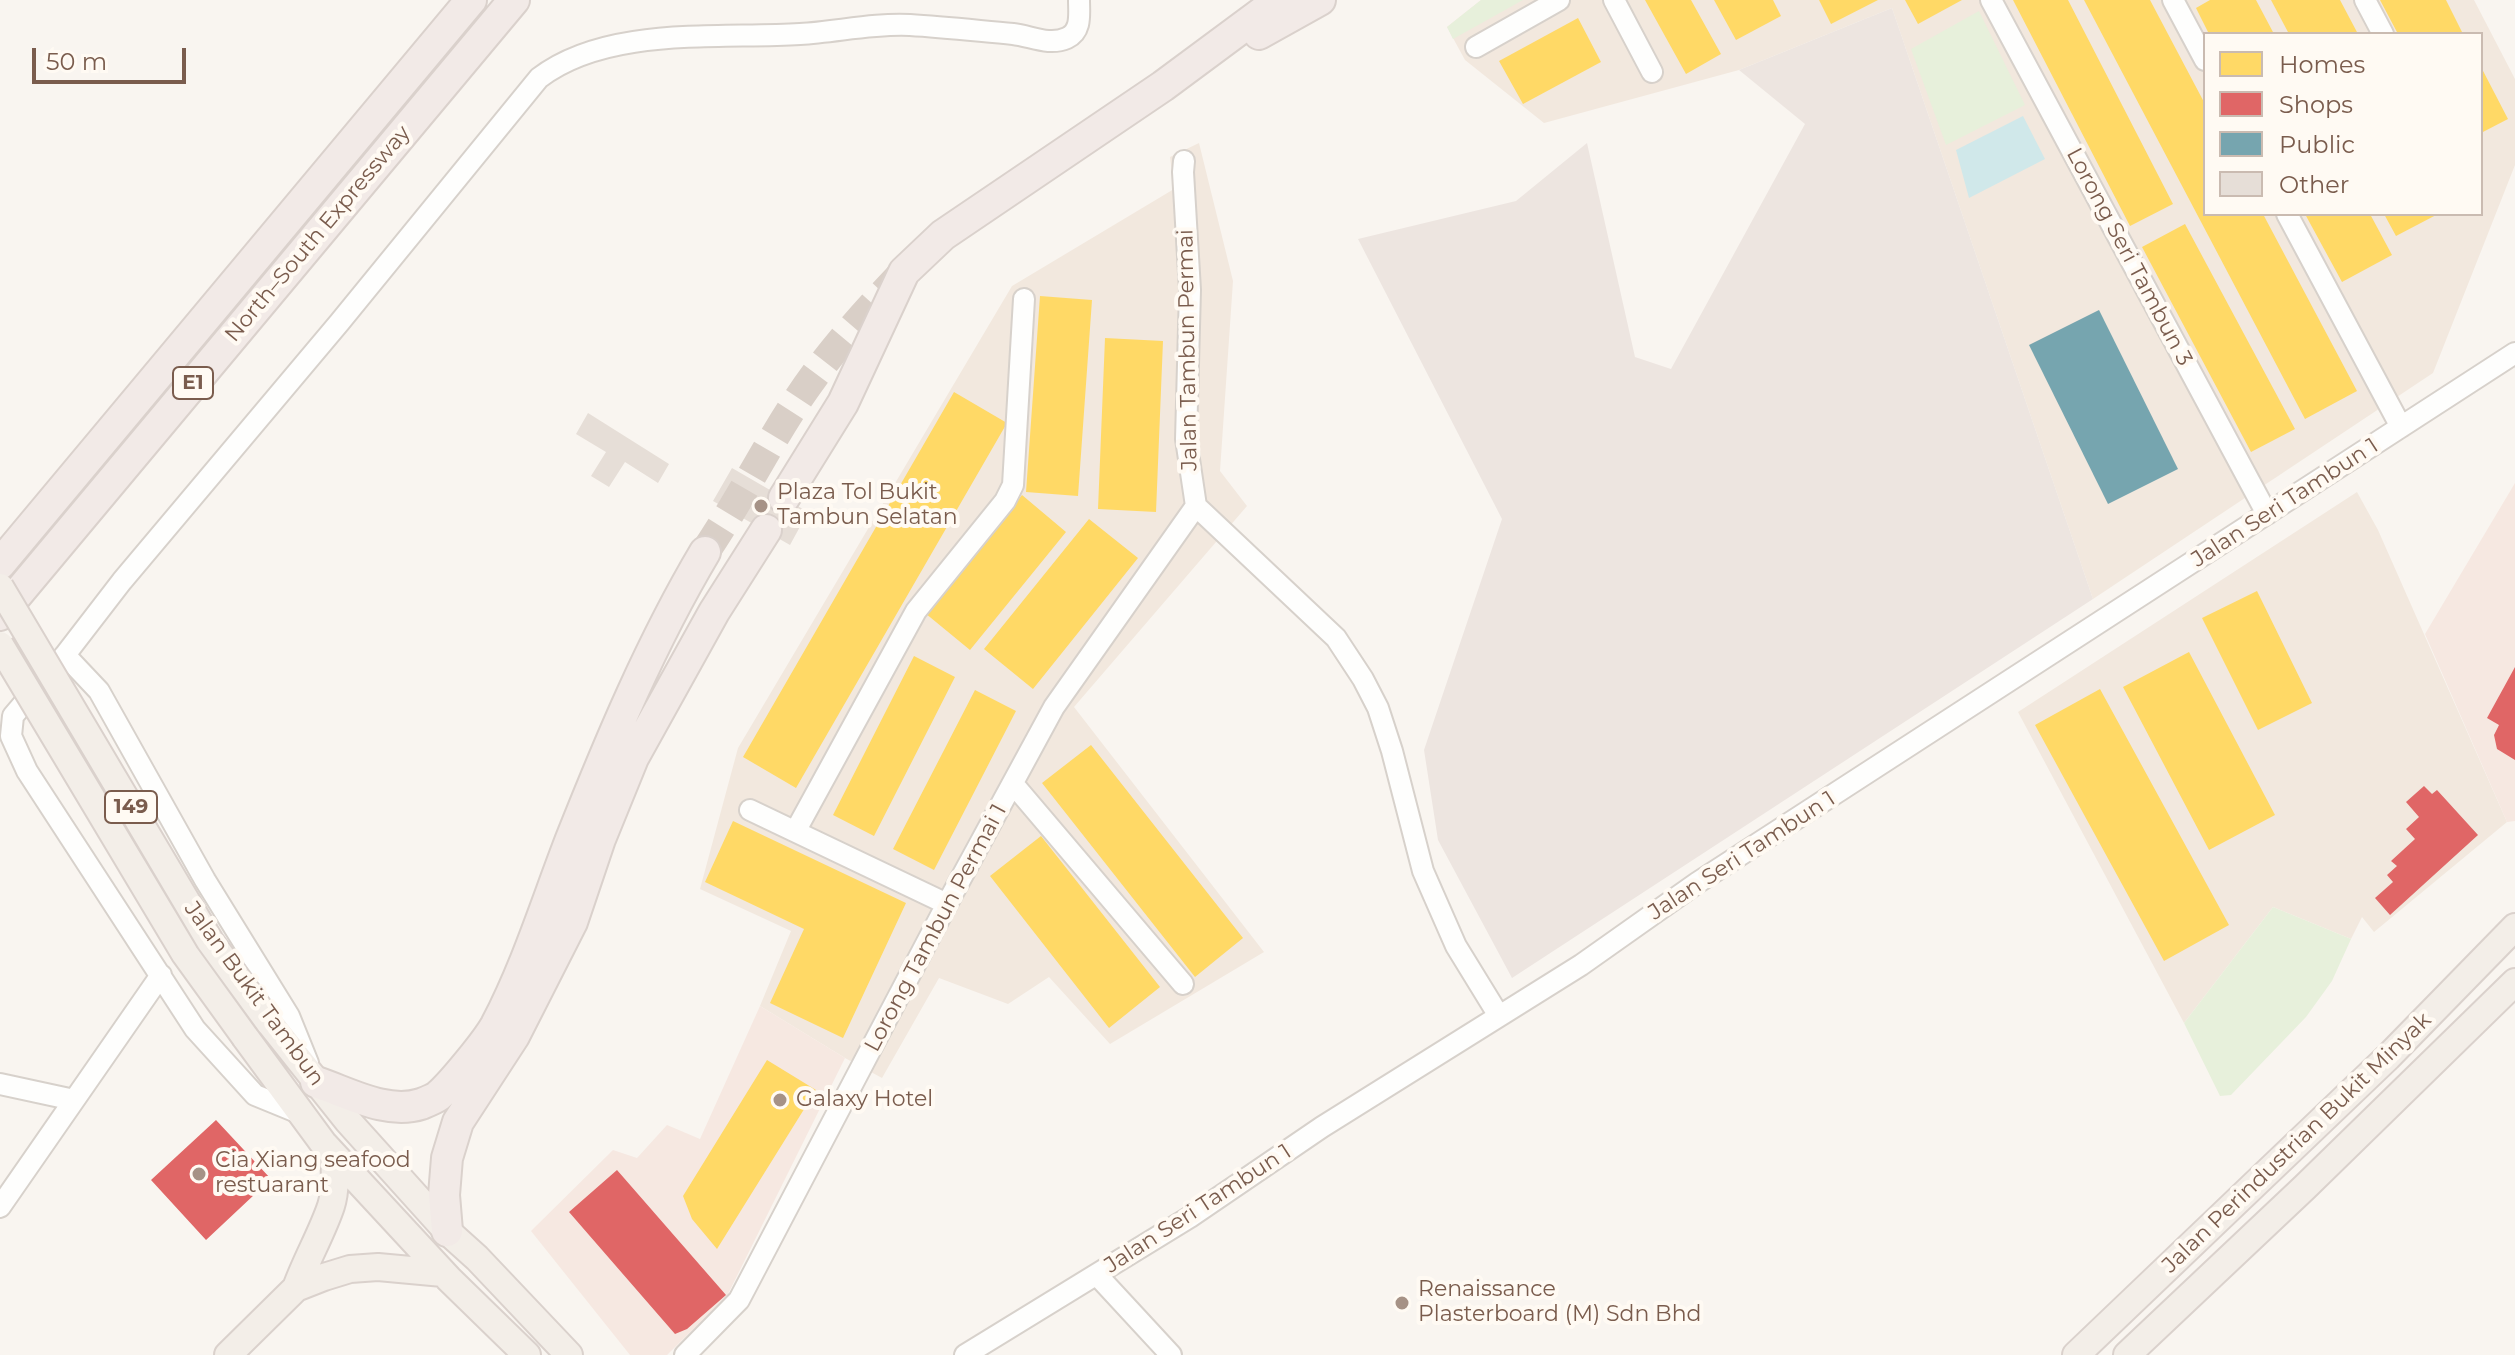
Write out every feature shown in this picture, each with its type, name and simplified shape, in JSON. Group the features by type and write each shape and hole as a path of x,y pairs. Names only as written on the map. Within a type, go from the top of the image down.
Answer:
{"highway":[{"name":"North–South Expressway","path":"0,564 471,0"},
{"name":"North–South Expressway","path":"0,615 514,0"},
{"path":"784,498 843,403 904,272 954,227 1163,86 1279,0"},
{"path":"1163,86 1320,0"},
{"path":"447,1231 444,1195 447,1158 458,1122 514,1036 572,922 600,839 633,758 732,581 766,530"},
{"path":"316,1082 380,1105 407,1107 422,1104 437,1097 495,1028 637,683 671,610 705,552"}],"main road":[{"name":"Jalan Bukit Tambun","path":"0,587 210,941 269,1022 347,1120 447,1231 477,1258 569,1355"},
{"name":"Jalan Bukit Tambun","path":"0,645 185,954 299,1113 334,1156 443,1273 527,1355"},
{"name":"Jalan Perindustrian Bukit Minyak","path":"2076,1355 2388,1057 2515,927"},
{"name":"Jalan Perindustrian Bukit Minyak","path":"2127,1355 2515,982"},
{"path":"296,1288 307,1255 331,1206 335,1184 334,1156"},
{"path":"228,1355 296,1288 350,1269 378,1267 443,1273"}],"street":[{"path":"299,1113 255,1095 195,1029 27,771 11,736 13,716 539,78 556,65 571,57 633,43 906,25 1018,35 1047,41 1065,39 1075,32 1079,0"},
{"path":"1476,47 1559,0"},
{"path":"1614,0 1652,72"},
{"name":"Lorong Seri Tambun 3","path":"1991,0 2267,514"},
{"path":"2173,0 2203,56"},
{"path":"2365,0 2382,32"},
{"name":"Jalan Tambun Permai","path":"1184,161 1190,290 1186,439 1196,506"},
{"path":"2288,216 2401,427"},
{"path":"796,830 916,611 1005,501 1013,485 1024,299"},
{"name":"Jalan Seri Tambun 1","path":"965,1355 1190,1217 1322,1127 1581,965 1697,883 2515,353"},
{"path":"1196,506 1336,638 1363,679 1378,708 1392,751 1423,871 1456,946 1499,1016"},
{"name":"Lorong Tambun Permai 1","path":"685,1355 739,1300 1054,707 1196,506"},
{"path":"65,655 99,691 205,880 289,1016 316,1082"},
{"path":"1014,785 1183,984"},
{"path":"750,810 947,904"},
{"path":"0,1207 161,975"},
{"path":"0,1084 74,1100"},
{"path":"1097,1275 1171,1355"}],"shaded area":[{"path":"1481,0 2474,0 2515,79 2515,165 2433,373 2093,599 1892,8 1739,70 1544,123 1465,60 1447,27"},
{"path":"1892,8 2093,599 1512,978 1438,840 1424,750 1502,519 1358,239 1516,201 1587,143 1635,357 1671,369 1805,124 1739,70"},
{"path":"1199,143 1233,281 1220,471 1247,506 1074,707 1264,952 1110,1044 1049,977 1008,1004 939,978 882,1078 760,1006 791,931 700,889 738,748 1012,286 1174,189 1170,157"},
{"path":"2515,483 2515,821 2507,822 2425,634"},
{"path":"2357,492 2378,530 2507,822 2374,932 2362,917 2351,939 2273,907 2184,1023 2018,712"},
{"path":"760,1006 845,1058 727,1296 667,1355 630,1355 531,1231 613,1150 637,1158 667,1125 700,1139"}],"green space":[{"path":"1481,0 1523,0 1453,39 1447,27"},
{"path":"1979,11 2025,105 1946,145 1911,49"},
{"path":"2273,907 2351,939 2332,981 2306,1017 2231,1095 2220,1096 2184,1023"}],"water":[{"path":"2023,116 2045,159 1969,198 1956,150"}],"building: Homes":[{"path":"1645,0 1691,0 1721,54 1686,74"},
{"path":"1714,0 1773,0 1781,16 1736,40"},
{"path":"1819,0 1878,0 1831,24"},
{"path":"1905,0 1962,0 1918,24"},
{"path":"2013,0 2068,0 2173,204 2130,226"},
{"path":"2084,0 2150,0 2203,100 2203,216 2264,216 2357,391 2305,419"},
{"path":"2210,0 2256,0 2273,32 2208,32 2196,8"},
{"path":"2271,0 2340,0 2357,32 2288,32"},
{"path":"2380,0 2446,0 2462,32 2397,32"},
{"path":"1578,18 1601,62 1523,104 1499,61"},
{"path":"2483,71 2508,119 2483,132"},
{"path":"2306,216 2371,216 2392,255 2342,282"},
{"path":"2385,216 2434,216 2396,236"},
{"path":"2185,224 2295,429 2251,452 2142,247"},
{"path":"1040,296 1092,300 1078,496 1026,492"},
{"path":"1105,338 1163,341 1156,512 1098,509"},
{"path":"954,392 1007,423 796,788 743,757"},
{"path":"1022,495 1066,532 970,650 925,613"},
{"path":"1089,519 1138,558 1033,689 984,649"},
{"path":"2257,591 2312,703 2258,730 2202,618"},
{"path":"2189,652 2275,815 2209,850 2123,687"},
{"path":"914,656 955,677 874,836 833,815"},
{"path":"2100,689 2229,925 2164,961 2035,725"},
{"path":"975,690 1016,711 934,870 893,849"},
{"path":"1091,745 1243,938 1195,977 1042,783"},
{"path":"733,821 906,903 843,1038 770,1003 804,929 705,882"},
{"path":"1041,836 1160,987 1109,1028 990,876"},
{"path":"767,1060 816,1090 717,1249 692,1219 683,1196"}],"building: Shops":[{"path":"2515,667 2515,760 2497,749 2494,735 2499,725 2487,718"},
{"path":"2424,786 2432,794 2437,790 2478,835 2390,915 2375,898 2393,882 2387,875 2397,866 2391,861 2415,839 2406,829 2419,817 2406,802"},
{"path":"216,1120 271,1179 206,1240 151,1180"},
{"path":"617,1170 726,1295 687,1329 675,1334 569,1212"}],"building: Public":[{"path":"2099,310 2178,469 2108,504 2029,345"}],"building: Other":[{"path":"588,413 669,464 658,483 625,462 609,487 591,476 606,452 576,434"},
{"name":"Plaza Tol Bukit Tambun Selatan","path":"732,468 808,512 790,545 713,501"}],"tunnel":[{"path":"705,552 803,392 842,341 899,277"}],"place":[{"name":"Plaza Tol Bukit Tambun Selatan","path":"761,506"},
{"name":"Galaxy Hotel","path":"780,1100"},
{"name":"Cia Xiang seafood restuarant","path":"199,1174"},
{"name":"Renaissance Plasterboard (M) Sdn Bhd","path":"1402,1303"}]}
